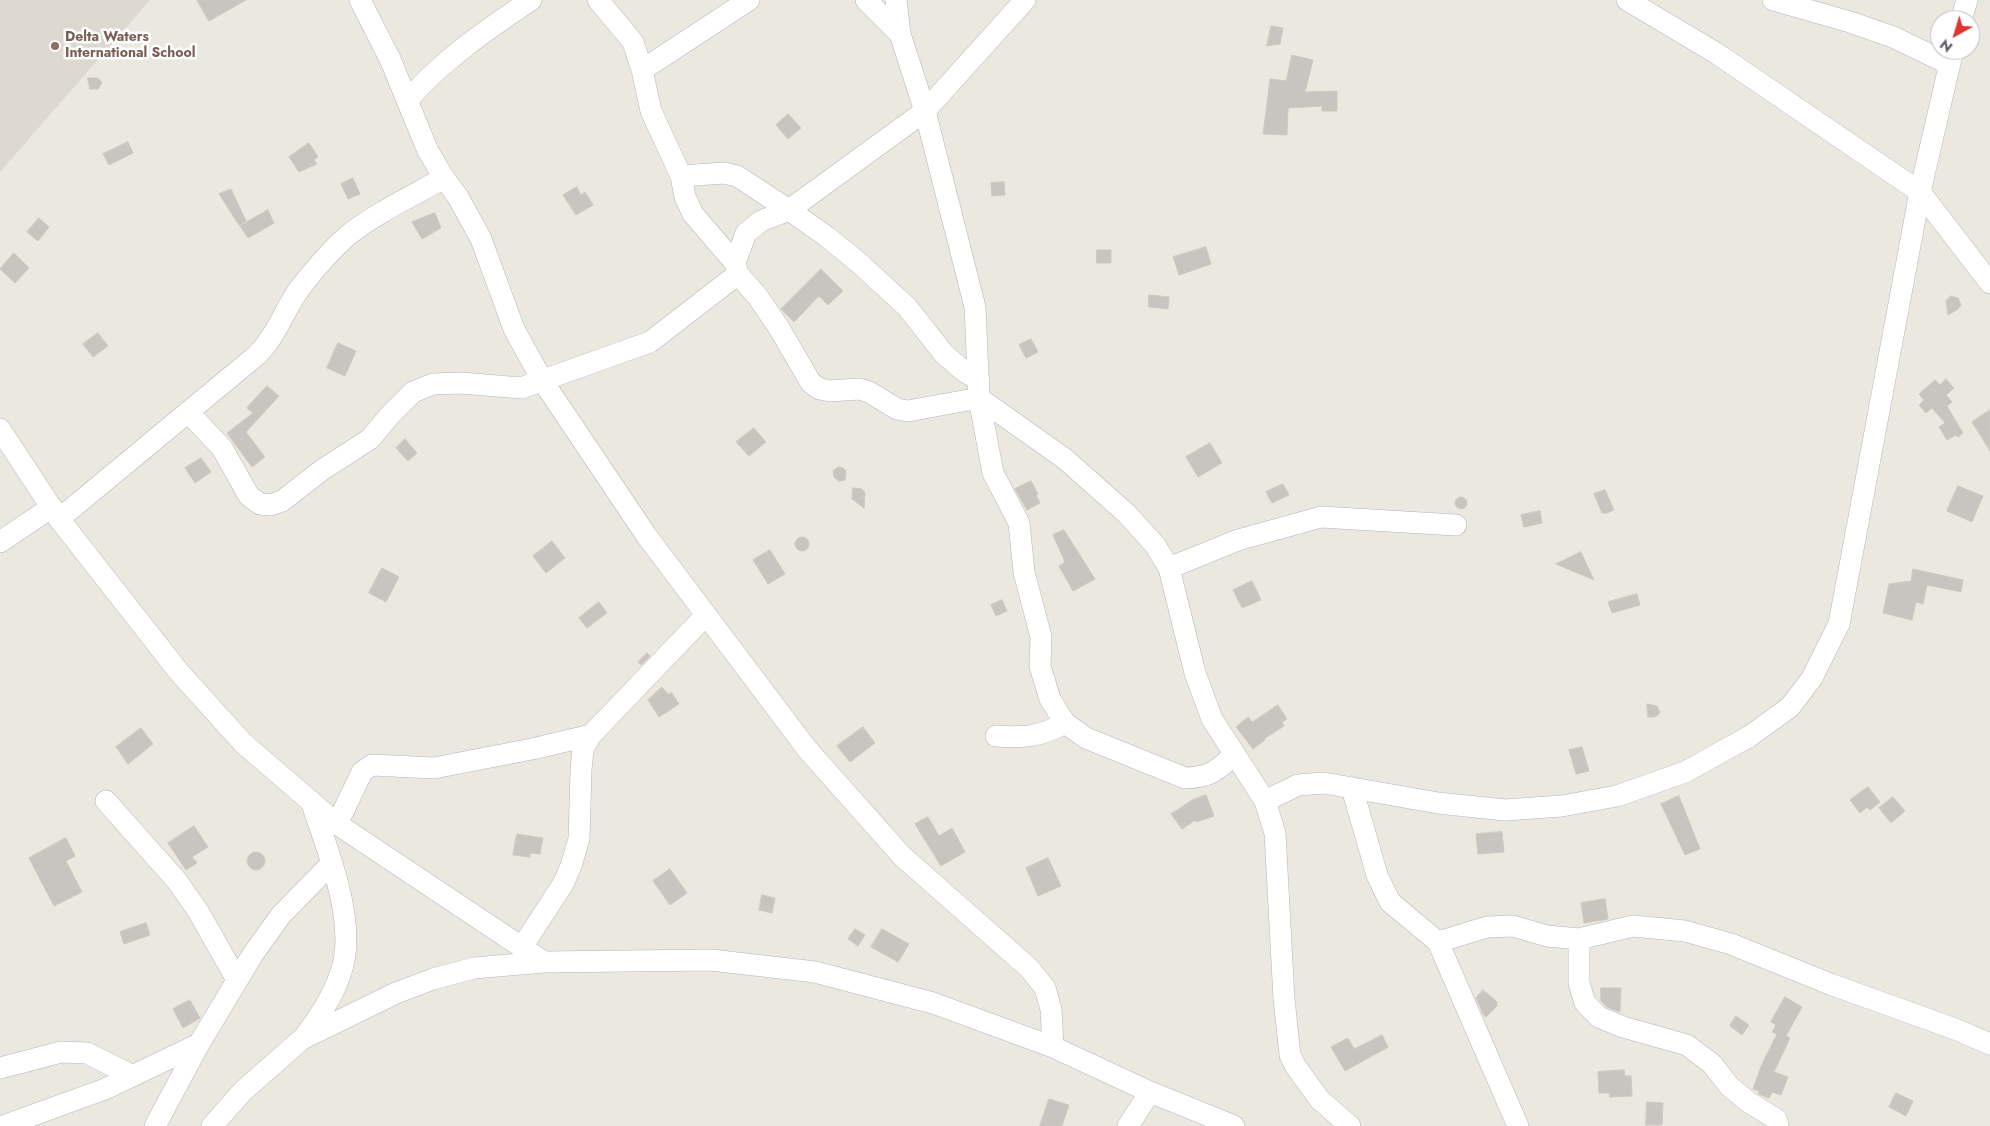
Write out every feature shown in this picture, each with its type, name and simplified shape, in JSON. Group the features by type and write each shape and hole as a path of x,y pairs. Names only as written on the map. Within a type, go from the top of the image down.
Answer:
{"street":[{"path":"360,0 390,59 428,151 444,178 458,196 481,238 514,328 542,380 646,535 705,616 807,749 902,856 1029,968 1045,988 1051,1008 1053,1047"},
{"path":"408,100 422,83 452,58 532,0"},
{"path":"598,0 633,42 642,70 651,111 680,176 685,197 693,214 780,328 811,382 820,389 830,391 858,389 869,392 897,409 908,411 979,389"},
{"path":"642,70 749,0"},
{"path":"866,0 900,34"},
{"path":"896,0 900,34 925,111 975,307 979,389 993,473 1020,528 1024,572 1041,637 1040,666 1050,699 1066,723 1086,738 1186,778 1202,777 1217,771 1234,755"},
{"path":"188,412 222,448 249,496 260,504 270,505 282,501 322,470 370,440 390,415 413,392 433,384 461,383 521,388 650,342 736,269 746,233 761,221 789,210 925,111 1025,0"},
{"path":"1628,0 1716,53 1920,192 1990,283"},
{"path":"1773,0 1850,22 1930,50"},
{"path":"1265,801 1298,785 1324,783 1385,792 1438,803 1505,810 1562,806 1617,796 1685,772 1750,736 1790,707 1812,678 1839,624 1920,192 1950,60"},
{"path":"680,176 724,172 737,176 826,236 858,262 907,307 944,354 965,372 979,389 1065,459 1127,514 1154,544 1169,568 1195,673 1212,719 1265,801 1275,833 1284,999 1290,1055 1296,1067 1320,1100 1350,1126"},
{"path":"0,542 55,513 188,412 265,347 271,340 283,313 299,289 319,264 347,236 444,178"},
{"path":"0,428 55,513 179,672 243,743 337,824 544,962"},
{"path":"1169,568 1238,540 1321,517 1456,525"},
{"path":"522,947 563,884 571,866 579,840 580,770 583,749 591,735 705,616"},
{"path":"996,736 1026,738 1048,732 1066,723"},
{"path":"337,824 362,772 372,765 434,768 537,748 591,735"},
{"path":"1352,788 1377,875 1390,902 1438,942 1518,1126"},
{"path":"106,801 177,881 198,910 237,980"},
{"path":"212,1126 243,1091 302,1039 333,993 343,964 346,939 342,907 332,864 311,801"},
{"path":"155,1126 199,1044 237,980 281,915 332,864"},
{"path":"1438,942 1487,928 1513,926 1547,936 1579,938 1633,926 1685,931 1731,944 1830,984 1955,1029 1990,1044"},
{"path":"1579,938 1579,983 1585,1003 1599,1017 1687,1045 1712,1064 1730,1087 1750,1103 1776,1119 1778,1126"},
{"path":"302,1039 396,992 432,979 474,968 544,962 711,960 815,972 933,1003 1053,1047 1150,1092 1234,1126"},
{"path":"3,1126 105,1089 199,1044"},
{"path":"0,1068 32,1058 61,1052 86,1053 133,1076"},
{"path":"1128,1126 1150,1092"}],"shaded area":[{"name":"Delta Waters International School","path":"0,0 150,0 0,172"}],"building":[{"path":"197,0 246,0 209,21"},
{"path":"1271,26 1283,28 1280,44 1267,46"},
{"path":"1292,55 1313,60 1305,92 1337,91 1337,111 1322,111 1322,106 1288,108 1287,135 1263,134 1270,79 1286,81"},
{"path":"88,78 98,78 102,83 98,89 90,89"},
{"path":"788,114 801,128 788,139 776,125"},
{"path":"128,142 133,153 109,165 103,154"},
{"path":"309,143 318,157 314,160 317,164 299,172 289,157"},
{"path":"353,178 360,194 348,199 341,184"},
{"path":"1004,182 1005,195 992,196 991,183"},
{"path":"577,187 581,195 585,192 593,205 576,215 563,195"},
{"path":"231,189 246,221 239,225 219,194"},
{"path":"268,210 274,223 248,238 240,226"},
{"path":"435,213 441,228 422,239 412,222"},
{"path":"39,218 49,227 38,241 27,232"},
{"path":"1206,247 1211,264 1179,275 1173,257"},
{"path":"1097,250 1111,250 1111,263 1097,263"},
{"path":"14,253 29,268 15,283 0,269"},
{"path":"821,269 843,291 828,305 819,296 794,322 781,309"},
{"path":"1149,295 1169,297 1168,309 1149,307"},
{"path":"1951,296 1958,298 1961,305 1948,315 1946,301"},
{"path":"98,333 108,346 93,357 83,344"},
{"path":"1031,339 1038,352 1026,358 1019,345"},
{"path":"338,343 356,351 345,376 327,368"},
{"path":"1946,379 1954,388 1946,395 1952,402 1947,406 1963,433 1958,437 1956,435 1947,440 1939,427 1945,423 1932,408 1926,413 1919,405 1924,400 1919,394 1935,380 1940,385"},
{"path":"267,386 279,396 246,432 265,457 252,467 227,433 253,413 247,408"},
{"path":"1990,410 1990,451 1972,422"},
{"path":"754,428 766,442 749,456 736,442"},
{"path":"405,439 417,453 408,461 396,448"},
{"path":"1210,443 1222,463 1198,477 1186,457"},
{"path":"201,458 211,472 195,483 185,468"},
{"path":"839,467 846,471 845,480 839,481 834,477 833,471"},
{"path":"1031,481 1038,494 1036,495 1040,503 1027,510 1015,489"},
{"path":"1283,484 1289,495 1272,503 1266,492"},
{"path":"1958,486 1983,496 1972,522 1947,511"},
{"path":"853,488 862,489 865,493 864,508 852,499"},
{"path":"1605,490 1614,510 1602,513 1594,494"},
{"path":"1459,497 1463,497 1467,503 1463,509 1459,509 1455,505 1455,501"},
{"path":"1540,511 1542,523 1524,527 1521,515"},
{"path":"1064,530 1095,579 1073,591 1059,566 1065,562 1053,535"},
{"path":"802,537 807,539 809,544 807,549 802,551 797,549 795,544 797,539"},
{"path":"552,541 565,558 546,573 533,556"},
{"path":"770,550 785,574 768,584 753,560"},
{"path":"1581,552 1594,580 1556,564"},
{"path":"382,568 399,577 386,602 369,593"},
{"path":"1913,569 1963,580 1961,592 1927,585 1923,604 1916,602 1912,620 1883,613 1889,584 1911,581"},
{"path":"1252,581 1261,600 1242,608 1233,590"},
{"path":"1637,594 1640,605 1612,613 1608,602"},
{"path":"1002,600 1007,611 996,616 991,605"},
{"path":"599,602 607,613 587,628 579,618"},
{"path":"647,653 650,656 641,665 638,662"},
{"path":"662,687 669,695 671,692 679,704 659,717 648,700"},
{"path":"1647,704 1657,706 1660,712 1658,715 1648,717"},
{"path":"1278,705 1287,719 1282,722 1284,726 1253,749 1236,727 1248,717 1252,722"},
{"path":"863,727 875,743 850,762 837,746"},
{"path":"141,728 153,744 128,764 116,747"},
{"path":"1582,747 1589,771 1576,774 1569,750"},
{"path":"1868,787 1880,802 1870,810 1867,807 1860,813 1850,800"},
{"path":"1206,795 1214,816 1196,822 1195,820 1182,829 1171,814 1192,800"},
{"path":"1679,796 1700,849 1685,855 1661,804"},
{"path":"1893,797 1905,811 1891,823 1879,808"},
{"path":"928,817 939,836 952,828 965,852 941,866 915,824"},
{"path":"194,826 208,847 192,857 197,863 186,870 168,843"},
{"path":"1502,832 1504,852 1478,854 1476,834"},
{"path":"517,834 543,838 540,854 530,853 530,857 513,855"},
{"path":"66,838 75,856 66,861 82,892 54,906 29,858"},
{"path":"256,852 262,855 265,861 262,867 256,870 250,867 247,861 250,855"},
{"path":"1048,858 1061,886 1038,896 1026,868"},
{"path":"670,869 687,893 670,905 653,881"},
{"path":"762,895 775,898 772,913 759,910"},
{"path":"1605,899 1608,919 1584,923 1581,903"},
{"path":"146,923 150,935 124,944 120,932"},
{"path":"855,929 865,935 858,946 848,939"},
{"path":"882,929 909,944 898,962 871,947"},
{"path":"1601,988 1621,988 1620,1012 1607,1007 1601,1001"},
{"path":"1483,990 1497,1002 1497,1006 1486,1017 1476,998"},
{"path":"1785,997 1802,1007 1786,1036 1790,1038 1774,1072 1788,1077 1781,1095 1772,1092 1769,1098 1753,1089 1762,1064 1777,1034 1772,1032 1776,1025 1771,1022"},
{"path":"190,1000 200,1018 183,1028 173,1009"},
{"path":"1736,1016 1749,1025 1742,1035 1730,1026"},
{"path":"1382,1035 1388,1047 1345,1071 1331,1047 1348,1038 1354,1049"},
{"path":"1624,1070 1625,1076 1631,1076 1632,1096 1610,1097 1609,1093 1599,1093 1598,1072"},
{"path":"1896,1093 1913,1101 1906,1116 1889,1107"},
{"path":"1049,1099 1069,1105 1062,1126 1040,1126"},
{"path":"1647,1102 1663,1103 1662,1125 1646,1125"}],"place":[{"name":"Delta Waters International School","path":"55,46"}]}
